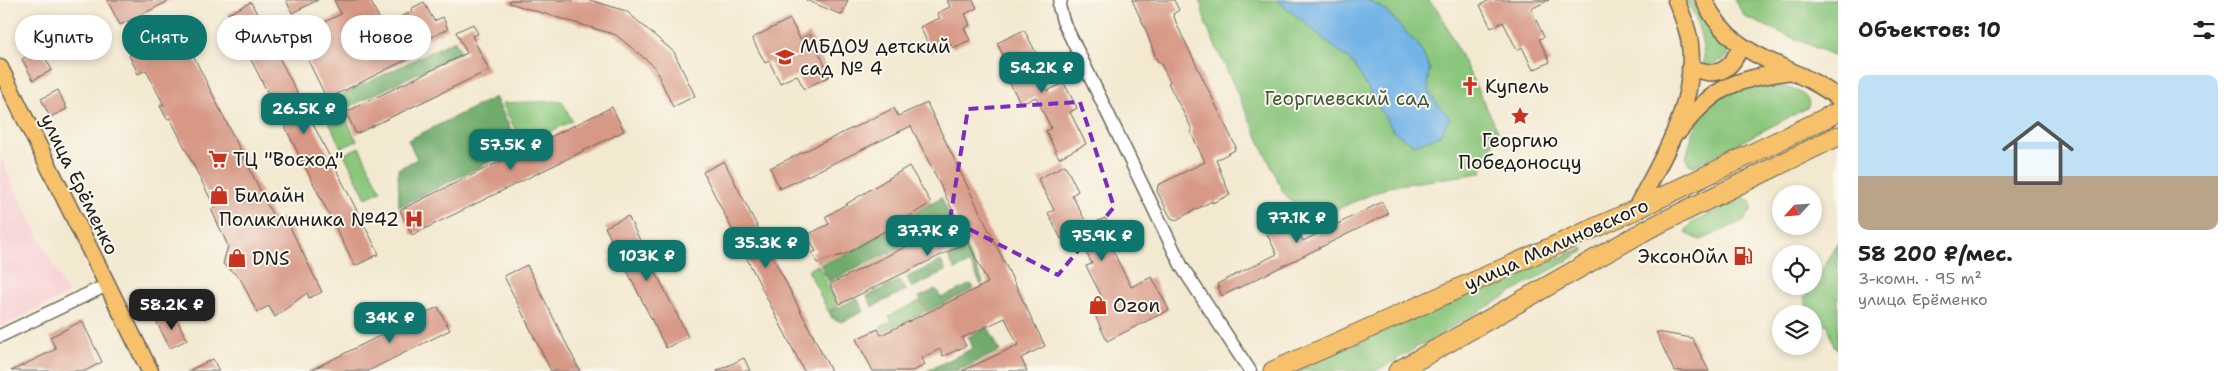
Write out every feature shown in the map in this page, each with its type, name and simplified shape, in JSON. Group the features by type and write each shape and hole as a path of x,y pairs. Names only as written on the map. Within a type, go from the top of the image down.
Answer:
{"highway":[{"name":"улица Малиновского","path":"1273,371 1635,210 1838,112"},
{"name":"улица Малиновского","path":"1398,371 1419,366 1648,229 1838,136"}],"main road":[{"path":"1674,137 1686,93 1690,67 1686,27 1676,0"},
{"path":"1704,0 1725,33 1740,47 1819,84 1838,98"},
{"path":"1690,67 1702,72 1721,71 1730,66 1740,47"},
{"name":"улица Ерёменко","path":"0,68 150,371"},
{"path":"1635,210 1674,137 1706,99 1726,86 1749,77 1792,71"}],"street":[{"path":"1061,0 1059,6 1063,21 1182,267 1250,371"},
{"path":"0,336 107,285"}],"highlighted area":[{"path":"1080,102 1114,207 1058,275 950,219 968,109"}],"shaded area":[{"path":"0,157 68,294 0,327"}],"green space":[{"name":"Георгиевский сад","path":"1200,0 1428,0 1439,11 1498,131 1481,173 1391,186 1309,221 1283,192 1206,25"},
{"path":"1687,0 1693,0 1708,31 1730,53 1725,59 1709,66 1704,65 1700,31"},
{"path":"1734,0 1838,0 1838,55 1835,56 1745,17"},
{"path":"455,40 461,52 327,118 321,105 414,60 431,60 431,52"},
{"path":"1751,84 1784,87 1801,93 1809,103 1807,108 1694,166 1689,164 1686,158 1692,136 1706,108 1721,97"},
{"path":"495,97 520,147 399,207 398,169 417,159 408,140"},
{"path":"562,101 572,121 523,145 502,103"},
{"path":"343,113 357,141 341,148 328,120"},
{"path":"359,147 381,191 366,198 344,154"},
{"path":"941,197 953,222 829,282 820,264 848,254"},
{"path":"1743,197 1750,201 1752,208 1745,220 1701,240 1686,234 1686,230 1692,223"},
{"path":"1838,244 1838,349 1834,347 1828,325 1822,323 1822,305 1806,305 1804,298 1806,295 1822,295 1822,269"},
{"path":"966,248 983,282 981,285 970,263 955,270 948,257"},
{"path":"1583,248 1584,251 1376,371 1297,371 1463,296"},
{"path":"941,261 946,271 912,288 907,277"},
{"path":"818,265 838,306 828,311 808,270"},
{"path":"900,280 906,290 872,307 867,296"},
{"path":"971,284 973,289 926,312 919,297 936,289 941,298"},
{"path":"857,298 864,311 842,322 832,318 829,312"},
{"path":"919,301 924,312 883,332 880,327 892,321 889,316"},
{"path":"988,327 1000,351 958,371 927,371 973,348 968,337"}],"water":[{"path":"1277,0 1367,0 1384,9 1419,46 1430,69 1428,77 1429,90 1435,101 1450,117 1439,136 1414,145 1393,131 1353,63"}],"building":[{"path":"107,0 171,0 140,15 122,15 122,24 120,25"},
{"path":"286,0 318,0 292,13"},
{"path":"334,0 370,0 378,15 341,15 341,60 406,60 327,99 308,60 331,60 331,19 341,14"},
{"path":"510,0 590,0 626,11 674,52 695,96 673,107 654,66 616,35 509,3"},
{"path":"806,0 848,0 842,15"},
{"path":"947,0 973,0 977,8 965,14 970,25 964,28 970,40 953,48 950,43 932,52 920,27 940,18 937,13 950,7"},
{"path":"1132,0 1174,0 1179,10 1173,14 1178,27 1236,147 1234,148 1235,150 1216,160 1230,195 1212,203 1212,201 1176,220 1171,218 1157,191 1158,185 1205,162 1191,133 1192,129 1168,83 1170,82 1160,62 1157,61"},
{"path":"1490,0 1549,0 1531,9 1544,37 1539,39 1550,62 1533,70 1522,47 1517,50 1503,22 1491,28 1480,5"},
{"path":"251,2 258,15 229,15"},
{"path":"424,2 431,15 405,15 413,11 412,8"},
{"path":"431,15 434,21 443,17 448,29 431,38"},
{"path":"790,19 800,39 810,34 830,76 804,89 797,75 780,83 769,61 765,63 752,38"},
{"path":"473,24 478,34 472,36 489,70 356,134 346,112 467,53 456,32"},
{"path":"1024,30 1038,56 1031,60 1047,91 1064,83 1077,108 1070,112 1086,144 1059,158 1046,131 1051,128 1036,97 1021,104 1007,78 1013,75 997,43"},
{"path":"23,60 46,60 52,70 33,80"},
{"path":"131,60 195,60 276,222 285,217 322,292 309,298 307,293 275,317 269,306 257,312 240,278 223,264 228,246 211,209 215,208 170,118 167,119 160,106 164,105 146,70 138,74"},
{"path":"251,60 280,60 379,254 355,266"},
{"path":"58,90 67,109 50,117 41,99"},
{"path":"927,103 1045,346 1021,358 1027,371 962,371 1018,345 1005,318 962,338 966,346 943,356 940,349 922,358 925,365 913,371 873,371 856,339 878,329 881,335 988,283 968,242 840,304 830,284 958,221 911,126 780,189 770,168 894,108 898,116"},
{"path":"612,107 624,131 412,235 400,210"},
{"path":"724,161 831,371 804,371 703,172"},
{"path":"1065,165 1078,191 1072,195 1088,226 1105,218 1117,244 1111,247 1131,287 1152,277 1169,310 1107,341 1091,307 1104,301 1086,266 1092,264 1076,232 1061,239 1048,213 1054,210 1038,179"},
{"path":"909,166 931,203 848,253 817,263 812,253 816,251 807,235 829,224 825,217"},
{"path":"1382,202 1388,214 1222,296 1217,284 1277,254 1261,223 1287,211 1303,241"},
{"path":"628,216 688,337 666,348 605,227"},
{"path":"527,265 580,371 551,371 504,276"},
{"path":"438,307 450,330 368,371 309,371"},
{"path":"174,314 187,340 170,348 157,323"},
{"path":"82,321 102,362 85,371 11,371 56,349 50,337"},
{"path":"1656,332 1692,338 1709,371 1674,371"},
{"path":"744,358 750,371 717,371"},
{"path":"213,359 219,371 188,371"}],"place":[{"name":"МБДОУ детский сад № 4","path":"785,57"},
{"name":"Купель","path":"1470,86"},
{"name":"Георгию Победоносцу","path":"1520,116"},
{"name":"ТЦ \"Восход\"","path":"218,159"},
{"name":"Билайн","path":"219,195"},
{"name":"Поликлиника №42","path":"414,219"},
{"name":"ЭксонОйл","path":"1743,256"},
{"name":"DNS","path":"237,258"},
{"name":"Ozon","path":"1098,305"}]}
